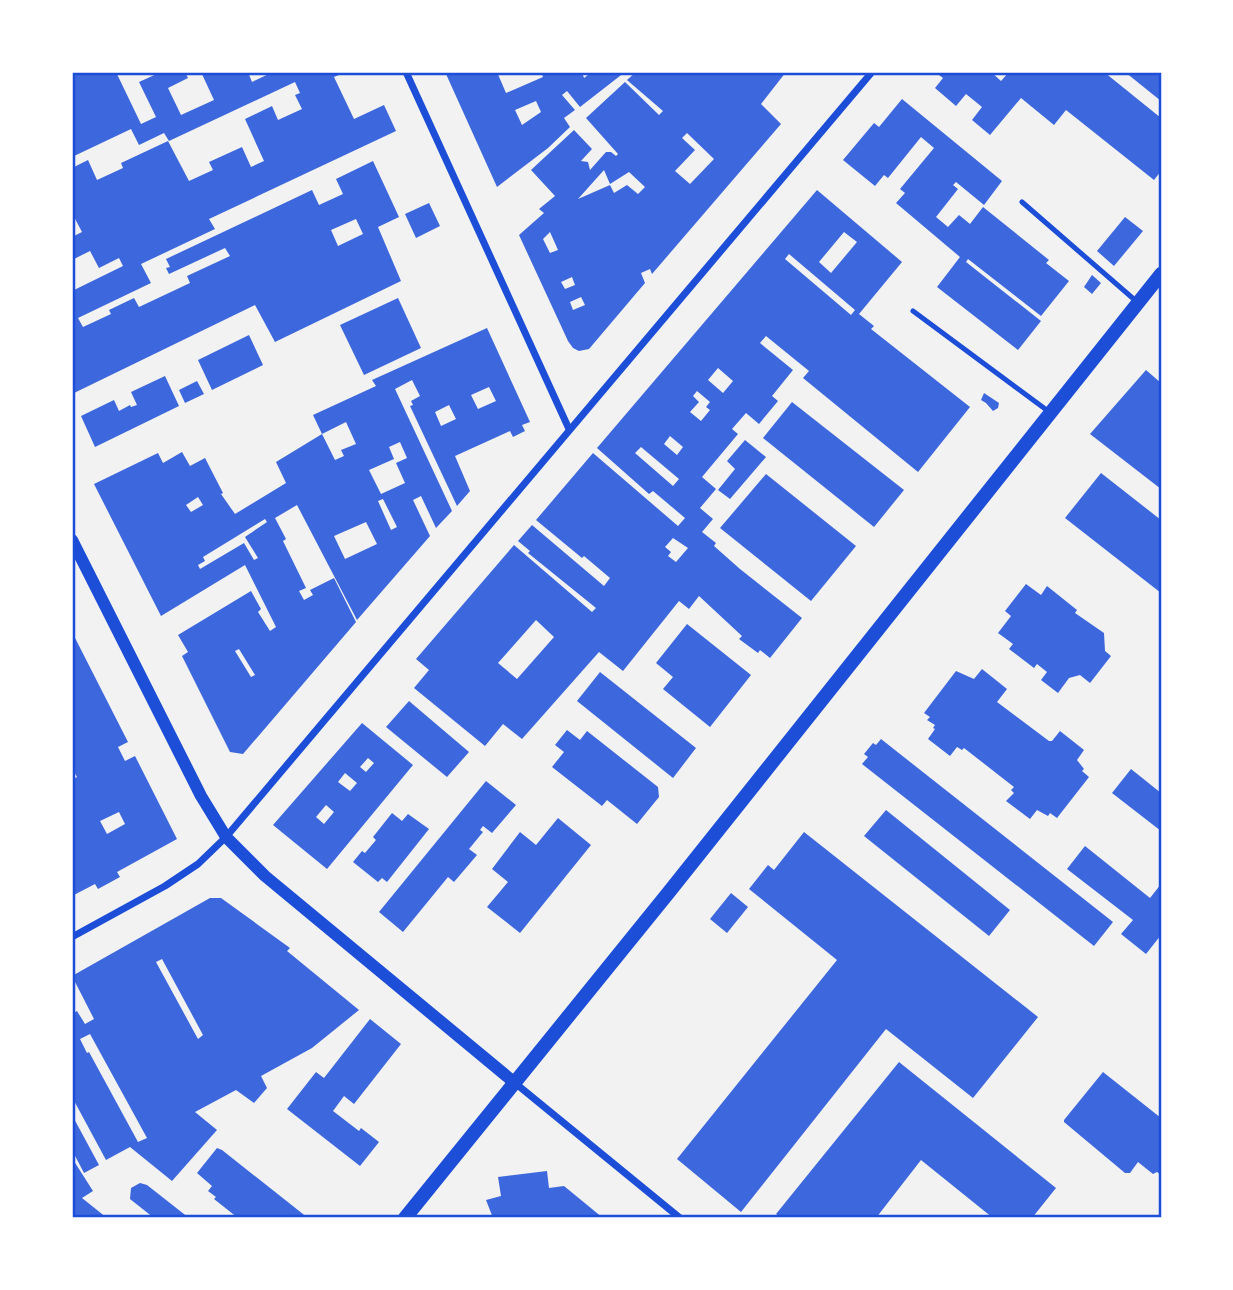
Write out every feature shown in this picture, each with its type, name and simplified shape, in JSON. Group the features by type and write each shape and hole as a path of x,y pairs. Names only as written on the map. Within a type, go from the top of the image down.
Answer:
{"main road":[{"path":"405,1218 1161,274"}],"street":[{"path":"406,72 569,429"},
{"path":"72,937 165,886 198,864 226,837 872,72"},
{"path":"72,540 201,796 226,837 265,876 680,1218"}],"lane":[{"path":"1023,202 1139,303"},
{"path":"913,312 1050,413"}],"building":[{"path":"72,72 116,72 141,124 156,117 139,82 161,72 185,72 188,78 168,88 181,115 214,100 201,72 248,72 252,82 273,72 346,72 334,77 354,119 384,105 396,131 209,219 215,229 141,264 151,283 78,318 83,327 111,314 109,310 134,298 139,307 190,283 187,276 230,256 225,248 169,274 166,268 170,267 166,259 312,190 319,205 343,194 336,179 373,161 399,217 378,227 401,281 275,342 255,305 72,394 72,291 123,266 119,258 99,268 90,251 72,260 72,237 82,232 72,213 72,168 88,160 97,180 123,168 121,163 168,141 189,181 213,170 209,162 242,147 251,167 264,161 245,119 272,106 278,120 302,109 295,95 300,93 295,82 169,141 164,133 139,145 131,129 72,157","holes":["356,219 363,234 338,246 331,230"]},
{"path":"497,72 506,93 543,77 541,72 582,72 584,78 592,72 625,72 580,107 567,91 562,95 575,110 564,118 570,127 548,148 497,187 446,74","holes":["536,101 541,112 522,125 515,110"]},
{"path":"636,72 786,72 761,104 781,124 652,274 650,269 641,273 645,283 589,349 579,351 568,341 519,235 544,213 539,209 555,196 531,170 574,130 592,149 581,161 588,162 590,170 606,152 616,156 618,154 586,118 625,82 659,115 663,111 627,80","holes":["687,133 714,159 690,184 675,171 695,150 682,138","604,170 610,184 629,172 645,187 638,194 627,185 614,193 610,185 578,199","550,232 558,250 550,253 543,239","572,277 575,285 565,289 561,282","581,297 585,305 573,310 570,302"]},
{"path":"935,72 991,72 1001,81 1009,72 1104,72 1161,118 1161,171 1154,180 1066,110 1054,125 1021,98 990,135 972,120 982,107 966,94 956,106 935,88 943,78"},
{"path":"1125,72 1161,72 1161,101"},
{"path":"902,99 1002,181 984,205 956,182 953,185 958,189 936,217 948,227 959,215 970,224 983,207 1049,260 1046,263 1069,281 1041,316 968,259 966,262 1041,321 1018,350 937,287 960,257 896,203 905,193 900,189 934,148 921,137 888,178 884,175 875,186 843,160 874,123 879,127"},
{"path":"817,190 902,262 859,314 874,326 871,329 970,407 918,472 803,378 809,371 766,336 760,343 793,370 772,396 778,401 759,424 746,413 732,429 738,434 702,477 716,489 700,508 713,519 702,532 740,569 802,618 770,658 739,639 742,636 699,596 689,609 679,601 623,671 599,652 522,739 503,724 485,746 414,688 429,670 416,659 514,545 592,612 596,608 528,553 530,551 518,541 532,525 604,586 610,578 536,520 593,453 678,526 685,518 653,491 649,494 597,448","holes":["844,232 857,242 831,273 819,262","789,254 855,310 851,315 785,259","718,368 733,381 723,393 708,380","697,391 710,402 706,407 710,410 701,421 690,412 699,402 693,396","670,436 683,447 677,455 664,444","641,447 679,479 673,486 635,453","673,538 688,548 676,562 668,556 671,552 665,547","536,620 554,637 517,679 498,663"]},
{"path":"429,203 440,226 416,238 405,214"},
{"path":"1125,217 1143,231 1114,266 1097,251"},
{"path":"1092,275 1101,283 1092,294 1084,287"},
{"path":"398,298 421,348 364,375 340,325"},
{"path":"487,328 530,422 522,425 525,431 513,437 510,431 455,456 470,491 457,506 410,406 413,405 411,401 420,396 412,380 395,389 452,511 436,528 421,496 413,500 430,536 357,620 297,505 275,518 306,588 299,591 304,600 313,595 310,590 334,578 356,622 243,754 230,752 182,656 188,652 178,635 251,591 261,609 258,612 270,631 276,627 245,565 161,616 94,484 158,453 163,463 182,452 190,466 205,458 223,493 221,494 235,514 286,483 276,462 322,434 313,415 376,386 372,380","holes":["489,387 496,401 478,409 471,395","449,405 456,419 441,426 435,412","346,422 356,444 341,450 344,456 335,460 322,434","400,442 407,458 396,463 405,483 381,494 369,470 394,459 389,447","198,497 203,505 191,512 186,505","383,499 397,527 391,530 378,501","265,519 267,522 245,537 258,558 254,560 244,543 200,569 198,565 205,561 203,557","366,522 377,544 345,559 334,536","239,649 255,675 251,677 235,651"]},
{"path":"249,335 263,365 212,390 198,360"},
{"path":"1146,370 1161,383 1161,489 1090,434"},
{"path":"165,376 179,406 95,447 81,416 114,400 119,411 130,405 137,405 131,392"},
{"path":"197,381 204,394 185,403 179,390"},
{"path":"984,393 999,403 998,408 993,411 981,400"},
{"path":"792,402 904,490 874,527 763,438"},
{"path":"745,440 766,457 730,499 718,490 735,469 727,461"},
{"path":"1101,473 1161,520 1161,593 1065,518"},
{"path":"766,474 856,546 811,601 720,528"},
{"path":"1026,584 1041,595 1047,586 1077,610 1075,613 1104,633 1105,651 1111,656 1090,683 1080,675 1069,678 1058,693 1041,680 1047,672 1037,664 1034,668 1009,649 1013,644 998,633 1011,616 1005,611"},
{"path":"687,624 751,675 710,727 663,689 673,677 656,663"},
{"path":"72,632 128,742 118,747 125,761 135,756 177,839 117,872 120,877 98,889 95,884 72,896 72,780 77,777 72,768","holes":["119,812 125,824 107,834 100,821"]},
{"path":"982,669 1007,689 997,702 1049,741 1060,731 1084,750 1077,760 1084,769 1082,771 1089,777 1057,818 1037,810 1030,819 1006,801 1014,793 1011,790 1014,787 964,748 962,750 957,747 950,756 928,739 935,725 927,720 930,717 924,713 956,671 974,679"},
{"path":"600,672 696,748 673,778 577,701"},
{"path":"409,701 469,752 447,777 386,727"},
{"path":"362,723 413,765 327,869 273,825","holes":["368,758 374,763 366,772 360,767","345,773 357,783 350,791 338,782","326,805 334,812 324,824 316,817"]},
{"path":"567,730 580,740 587,731 658,787 659,797 637,824 607,800 602,806 552,767 564,752 555,745"},
{"path":"881,739 1113,922 1094,946 862,764 868,757 864,754 873,743 876,745"},
{"path":"1131,769 1161,793 1161,831 1112,793"},
{"path":"486,781 516,805 492,833 483,826 480,830 483,832 469,849 477,855 454,882 448,877 403,932 379,912"},
{"path":"886,810 1010,910 989,936 864,836"},
{"path":"392,813 402,821 408,814 429,829 387,882 382,878 378,882 353,862 376,840 373,837"},
{"path":"558,818 591,845 520,933 487,907 508,882 492,869 520,832 536,845"},
{"path":"804,832 1038,1017 973,1098 886,1029 741,1212 677,1159 837,960 749,889 768,865 774,870"},
{"path":"1085,846 1150,898 1161,884 1161,935 1146,954 1121,934 1133,920 1067,869"},
{"path":"731,893 748,907 727,933 710,919"},
{"path":"210,898 221,898 290,948 287,951 359,1010 312,1048 261,1076 267,1088 254,1103 236,1090 195,1112 217,1130 172,1181 130,1147 106,1160 72,1097 72,1014 77,1011 85,1024 94,1019 72,976","holes":["162,959 203,1035 198,1039 156,962","90,1034 147,1138 138,1142 89,1052 87,1053 80,1039"]},
{"path":"370,1019 401,1044 354,1104 344,1096 333,1111 379,1142 360,1166 287,1109 316,1072 324,1078"},
{"path":"899,1062 1056,1188 1032,1218 993,1218 921,1160 876,1218 781,1218 776,1214"},
{"path":"1103,1072 1161,1118 1161,1175 1157,1172 1153,1174 1138,1162 1130,1173 1125,1173 1064,1122"},
{"path":"72,1115 99,1165 84,1173 72,1150"},
{"path":"217,1148 308,1218 238,1218 214,1199 216,1197 208,1191 212,1186 197,1173"},
{"path":"72,1158 93,1191 82,1198 107,1218 72,1218"},
{"path":"547,1171 549,1188 564,1186 603,1218 493,1218 486,1200 501,1196 498,1177"},
{"path":"140,1183 147,1185 189,1218 154,1218 130,1199 131,1188"}]}
